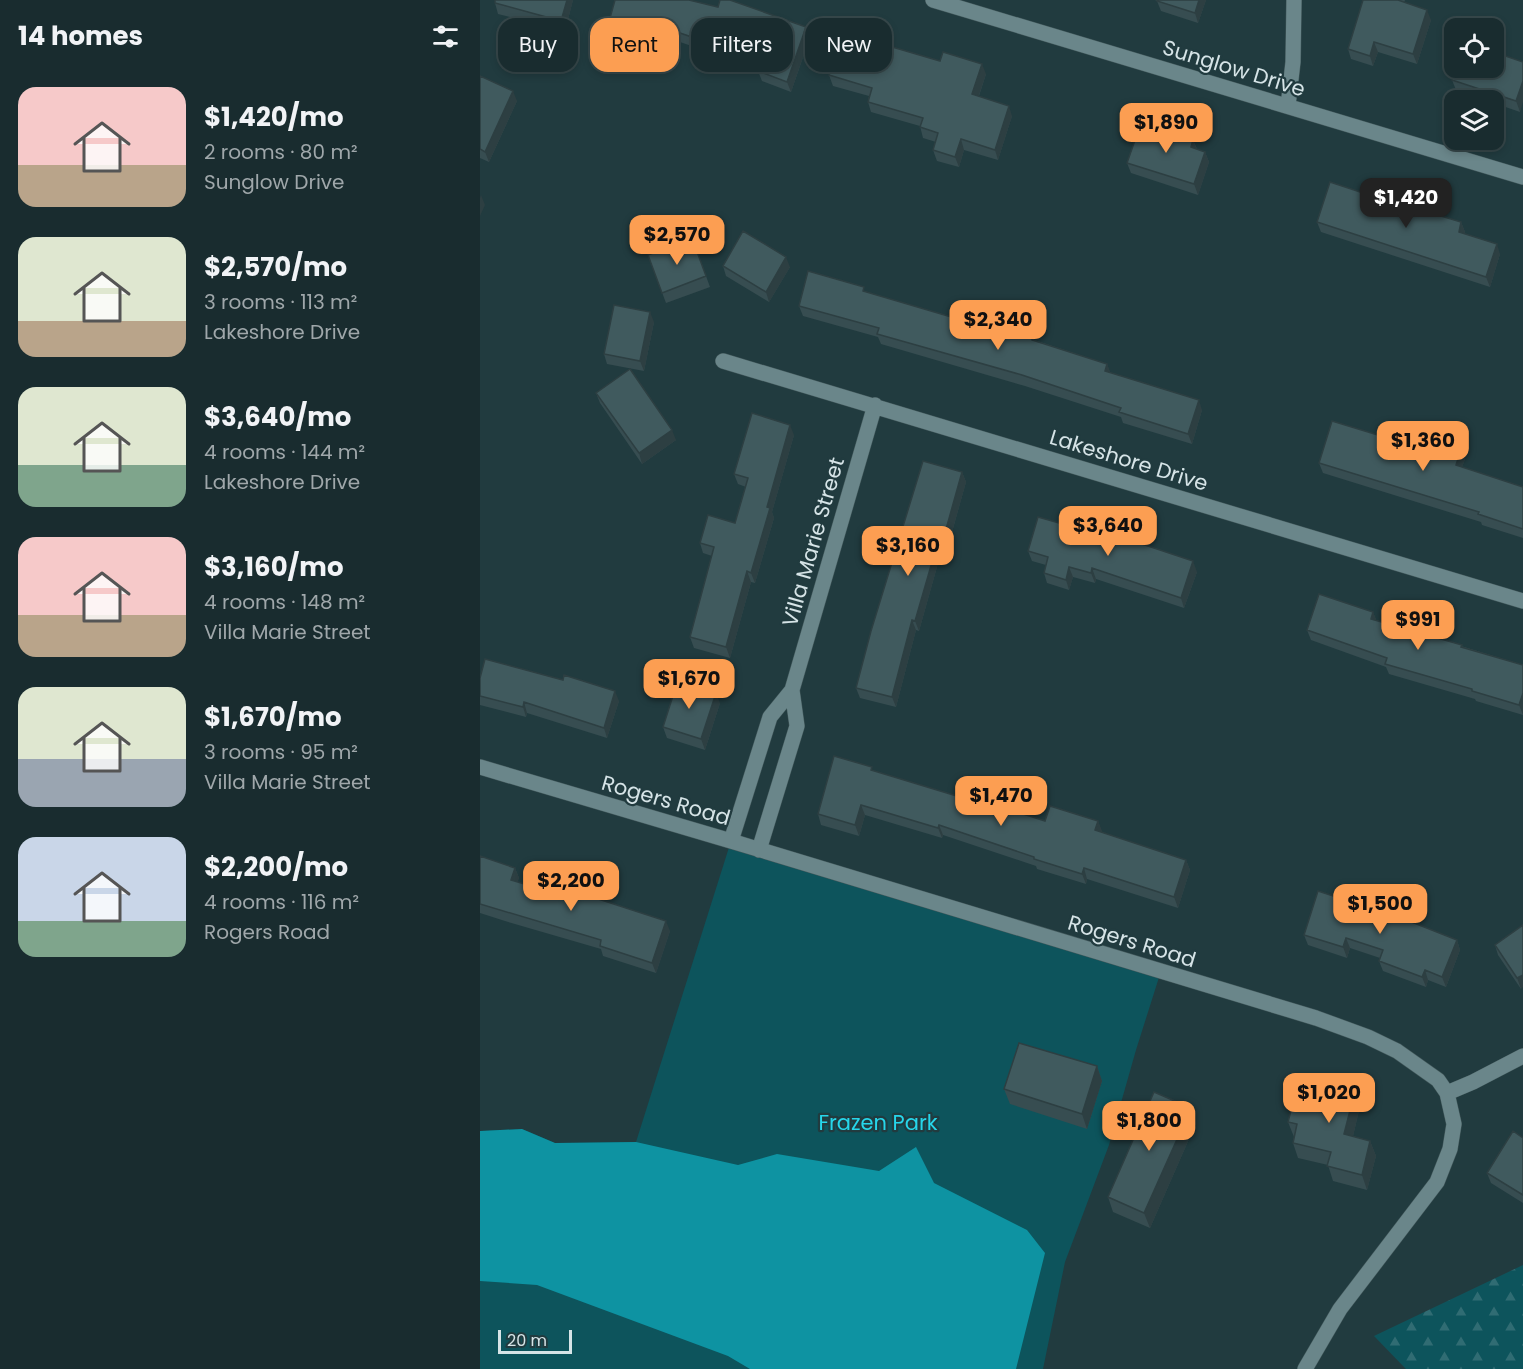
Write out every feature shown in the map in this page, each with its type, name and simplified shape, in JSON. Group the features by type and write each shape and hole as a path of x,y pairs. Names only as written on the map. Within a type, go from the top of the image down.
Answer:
{"street":[{"name":"Sunglow Drive","path":"933,0 1523,177"},
{"path":"1288,106 1293,62 1294,0"},
{"name":"Lakeshore Drive","path":"723,361 1523,601"},
{"name":"Villa Marie Street","path":"731,841 770,717 792,690 875,405"},
{"name":"Villa Marie Street","path":"759,850 797,726 792,690"},
{"name":"Rogers Road","path":"480,767 1316,1018 1368,1037 1397,1051 1438,1080 1447,1093"},
{"path":"1305,1369 1340,1309 1437,1182 1450,1149 1454,1124 1447,1093 1523,1056"}],"green space":[{"name":"Frazen Park","path":"731,841 1161,971 1109,1145 1065,1262 1043,1369 480,1369 480,1131 522,1129 555,1143 636,1142"},
{"path":"1523,1265 1523,1369 1406,1369 1374,1336"}],"shaded area":[{"path":"522,1129 555,1143 636,1142 738,1165 777,1154 879,1171 916,1147 934,1183 1027,1230 1045,1253 1016,1369 750,1369 728,1356 537,1285 480,1281 480,1131"}],"building":[{"path":"495,0 567,0 562,18 550,18 495,3"},
{"path":"615,0 689,0 718,7 720,0 730,0 781,18 691,18 691,37 679,33 679,18 610,18"},
{"path":"1158,0 1199,0 1195,13"},
{"path":"1363,0 1398,0 1427,10 1413,54 1374,42 1370,56 1348,49"},
{"path":"793,22 805,27 793,65"},
{"path":"892,47 940,61 943,52 982,64 972,94 1009,106 995,150 961,139 955,157 933,150 938,133 920,127 923,118 868,102 872,88 829,75 830,72 892,72"},
{"path":"1504,55 1523,62 1523,81 1516,101 1504,97 1504,90 1482,90 1452,80 1453,78 1504,78"},
{"path":"761,72 790,72 787,82"},
{"path":"480,76 513,91 485,152 480,149"},
{"path":"1141,123 1193,140 1191,147 1205,152 1194,184 1127,163"},
{"path":"1330,182 1430,215 1431,213 1461,222 1459,232 1497,244 1486,277 1317,222"},
{"path":"743,231 786,257 766,292 723,266"},
{"path":"692,238 706,276 662,293 648,255"},
{"path":"808,271 864,287 863,291 965,321 966,317 1032,337 1032,340 1107,364 1105,371 1199,400 1188,434 1119,412 1121,408 1022,375 877,334 879,328 799,306"},
{"path":"614,305 650,312 640,361 604,354"},
{"path":"630,369 672,430 639,453 596,393"},
{"path":"752,413 790,425 767,507 770,508 751,573 747,571 726,647 690,637 714,547 700,543 708,515 735,523 748,478 734,474"},
{"path":"1332,421 1414,446 1417,435 1461,449 1456,465 1523,487 1523,529 1478,514 1479,512 1319,463"},
{"path":"923,461 962,472 943,540 939,538 915,621 912,620 892,697 856,688"},
{"path":"1038,517 1123,541 1124,538 1193,561 1181,598 1092,568 1091,573 1069,567 1066,580 1044,573 1048,557 1028,551"},
{"path":"1319,594 1373,612 1371,619 1523,665 1523,693 1519,705 1385,664 1387,658 1307,630"},
{"path":"485,659 563,680 564,675 615,691 604,728 524,702 523,707 480,696 480,678"},
{"path":"678,680 716,693 701,739 663,727"},
{"path":"834,756 872,767 871,770 970,800 971,797 1045,821 1050,806 1098,821 1095,830 1186,860 1174,897 1084,868 1082,874 939,825 938,828 861,805 855,825 818,814"},
{"path":"480,856 515,868 511,880 548,891 551,880 587,891 586,895 666,921 652,963 600,946 601,940 480,904"},
{"path":"1318,891 1404,919 1457,940 1442,977 1425,970 1422,977 1379,961 1383,950 1346,938 1343,947 1304,935"},
{"path":"1523,925 1523,975 1517,978 1495,945"},
{"path":"1019,1043 1097,1066 1082,1114 1004,1089"},
{"path":"1309,1076 1356,1087 1344,1134 1370,1141 1362,1175 1327,1166 1331,1152 1293,1143 1297,1124 1288,1122 1295,1095 1304,1097"},
{"path":"1154,1092 1191,1108 1144,1213 1108,1197"},
{"path":"1513,1131 1523,1138 1523,1195 1487,1173"}]}
